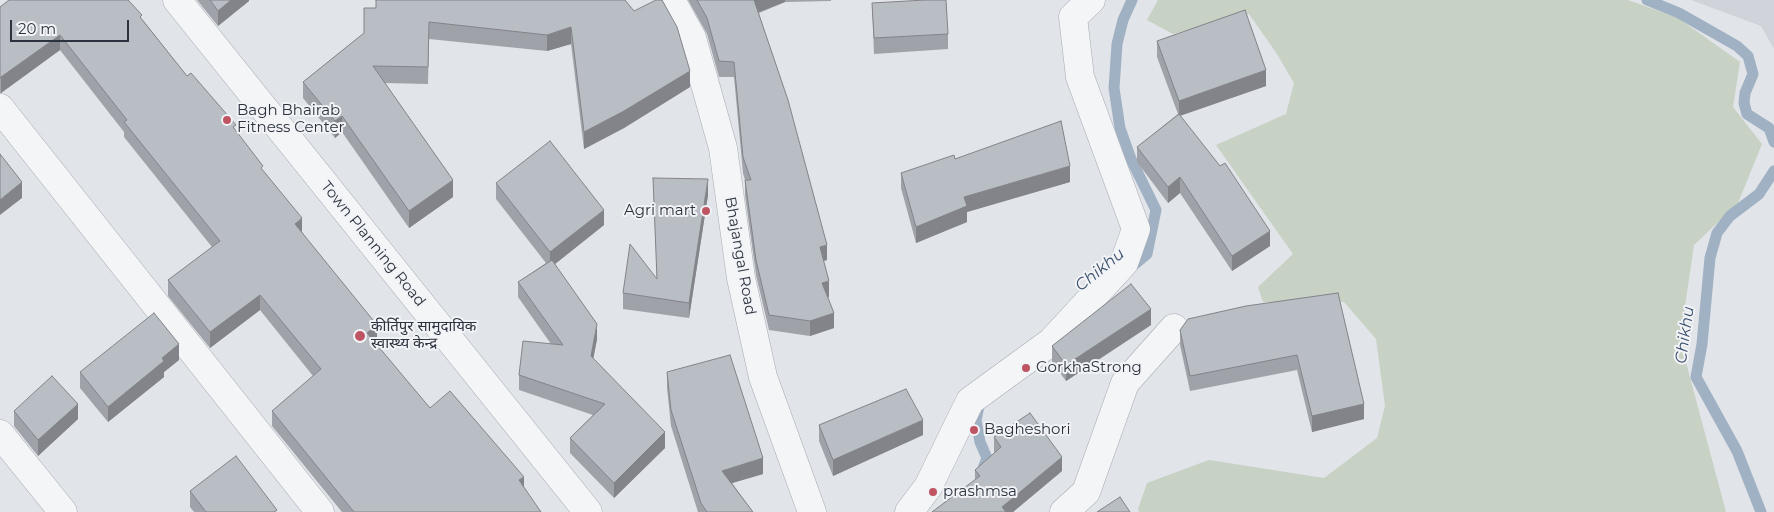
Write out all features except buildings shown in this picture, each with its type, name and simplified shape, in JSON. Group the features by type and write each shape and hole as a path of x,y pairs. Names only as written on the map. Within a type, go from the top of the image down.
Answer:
{"street":[{"name":"Town Planning Road","path":"177,0 588,512"},
{"name":"Bhajangal Road","path":"671,0 692,38 723,148 741,278 763,377 812,512"},
{"path":"909,512 928,487 970,401 1051,342 1124,263 1136,229 1080,77 1074,17 1091,0"},
{"path":"0,108 320,512"},
{"path":"1064,512 1086,492 1125,383 1174,328"},
{"path":"0,434 61,511"}],"shaded area":[{"path":"1158,0 1628,0 1678,18 1740,62 1733,107 1762,144 1738,203 1694,245 1680,340 1726,512 1139,512 1138,509 1147,483 1209,460 1324,478 1377,438 1385,406 1376,339 1344,302 1263,302 1258,287 1293,254 1216,145 1286,114 1294,83 1277,54 1249,14 1173,34 1147,20"},
{"path":"1691,0 1774,0 1774,49 1761,26"}],"waterway":[{"name":"Chikhu","path":"1129,269 1147,254 1156,210 1131,159 1120,128 1114,88 1117,44 1123,20 1132,0"},
{"name":"Chikhu","path":"1647,0 1679,13 1737,46 1748,56 1753,74 1745,93 1744,103 1747,114 1769,128 1774,142"},
{"name":"Chikhu","path":"1761,512 1737,451 1696,377 1702,344 1710,258 1717,233 1730,216 1759,194 1774,171"},
{"name":"Chikhu","path":"979,406 976,420 980,442 987,458 981,474"}],"place":[{"name":"Bagh Bhairab Fitness Center","path":"227,120"},
{"name":"Agri mart","path":"706,211"},
{"name":"कीर्तिपुर सामुदायिक स्वास्थ्य केन्द्र","path":"360,336"},
{"name":"GorkhaStrong","path":"1026,368"},
{"name":"Bagheshori","path":"974,430"},
{"name":"prashmsa","path":"933,492"}]}
